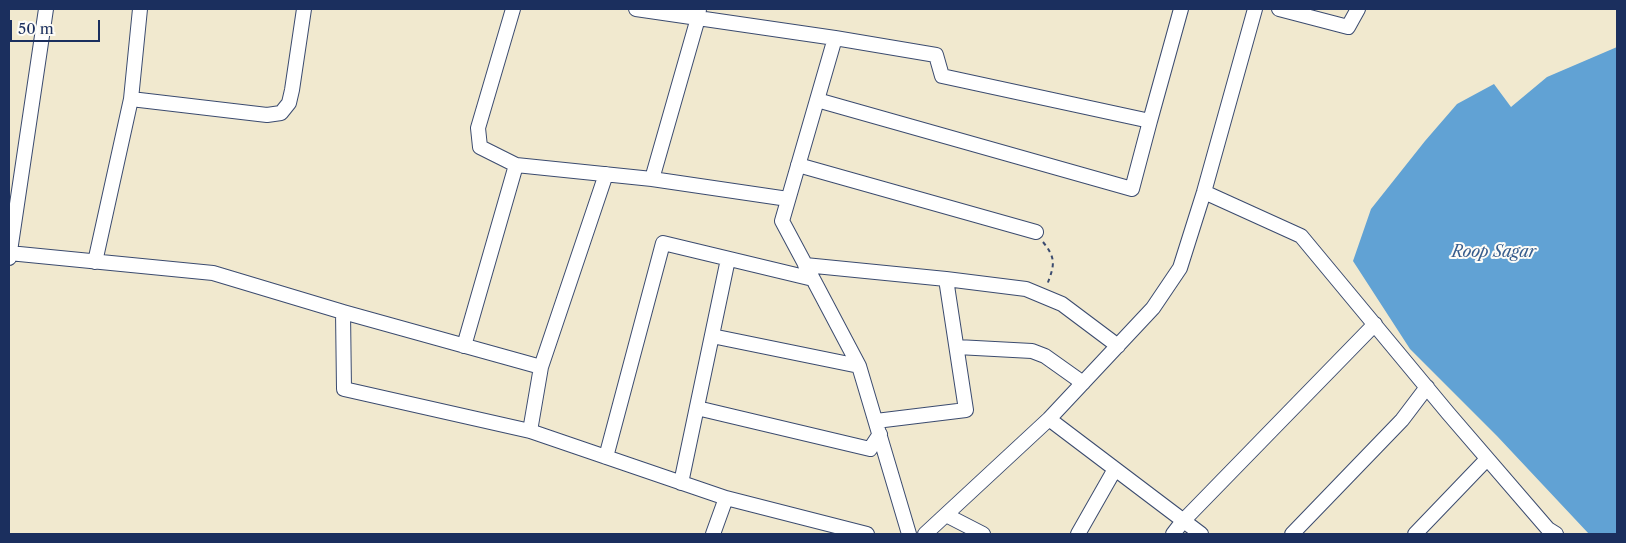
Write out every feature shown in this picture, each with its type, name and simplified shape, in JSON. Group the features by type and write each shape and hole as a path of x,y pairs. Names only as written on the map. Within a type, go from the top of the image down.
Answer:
{"street":[{"path":"46,9 9,256 213,273 343,312 541,367"},
{"path":"95,262 131,98 140,9"},
{"path":"131,98 267,116 281,114 286,110 292,90 304,9"},
{"path":"513,9 478,128 480,147 516,166 652,179 788,199"},
{"path":"636,9 699,13 936,55 942,76 1150,121"},
{"path":"817,100 1132,189 1181,9"},
{"path":"925,534 1049,419 1153,308 1180,268 1204,192 1255,9"},
{"path":"1279,9 1348,27 1358,9"},
{"path":"652,179 699,13"},
{"path":"835,38 782,221 859,366 909,534"},
{"path":"798,165 1036,232"},
{"path":"464,346 516,166"},
{"path":"530,431 541,367 606,174"},
{"path":"1204,192 1302,236 1488,459 1548,529 1556,534"},
{"path":"606,457 663,243 813,279"},
{"path":"681,483 728,259"},
{"path":"805,265 1026,289 1062,304 1118,346"},
{"path":"878,428 966,410 946,279"},
{"path":"343,312 344,389 530,431 726,498 867,534"},
{"path":"1173,534 1182,520 1375,324"},
{"path":"712,336 859,366"},
{"path":"957,347 1032,351 1045,356 1082,383"},
{"path":"1292,534 1402,420 1427,387"},
{"path":"697,408 870,449 878,428"},
{"path":"1049,419 1201,534"},
{"path":"1415,534 1488,459"},
{"path":"1078,534 1115,469"},
{"path":"713,534 726,498"},
{"path":"946,515 983,534"}],"path":[{"path":"1036,232 1051,251 1054,268 1042,296"}],"water":[{"name":"Roop Sagar","path":"1617,47 1617,534 1589,534 1497,436 1410,349 1353,261 1371,209 1457,104 1494,84 1511,107 1547,77"}]}
